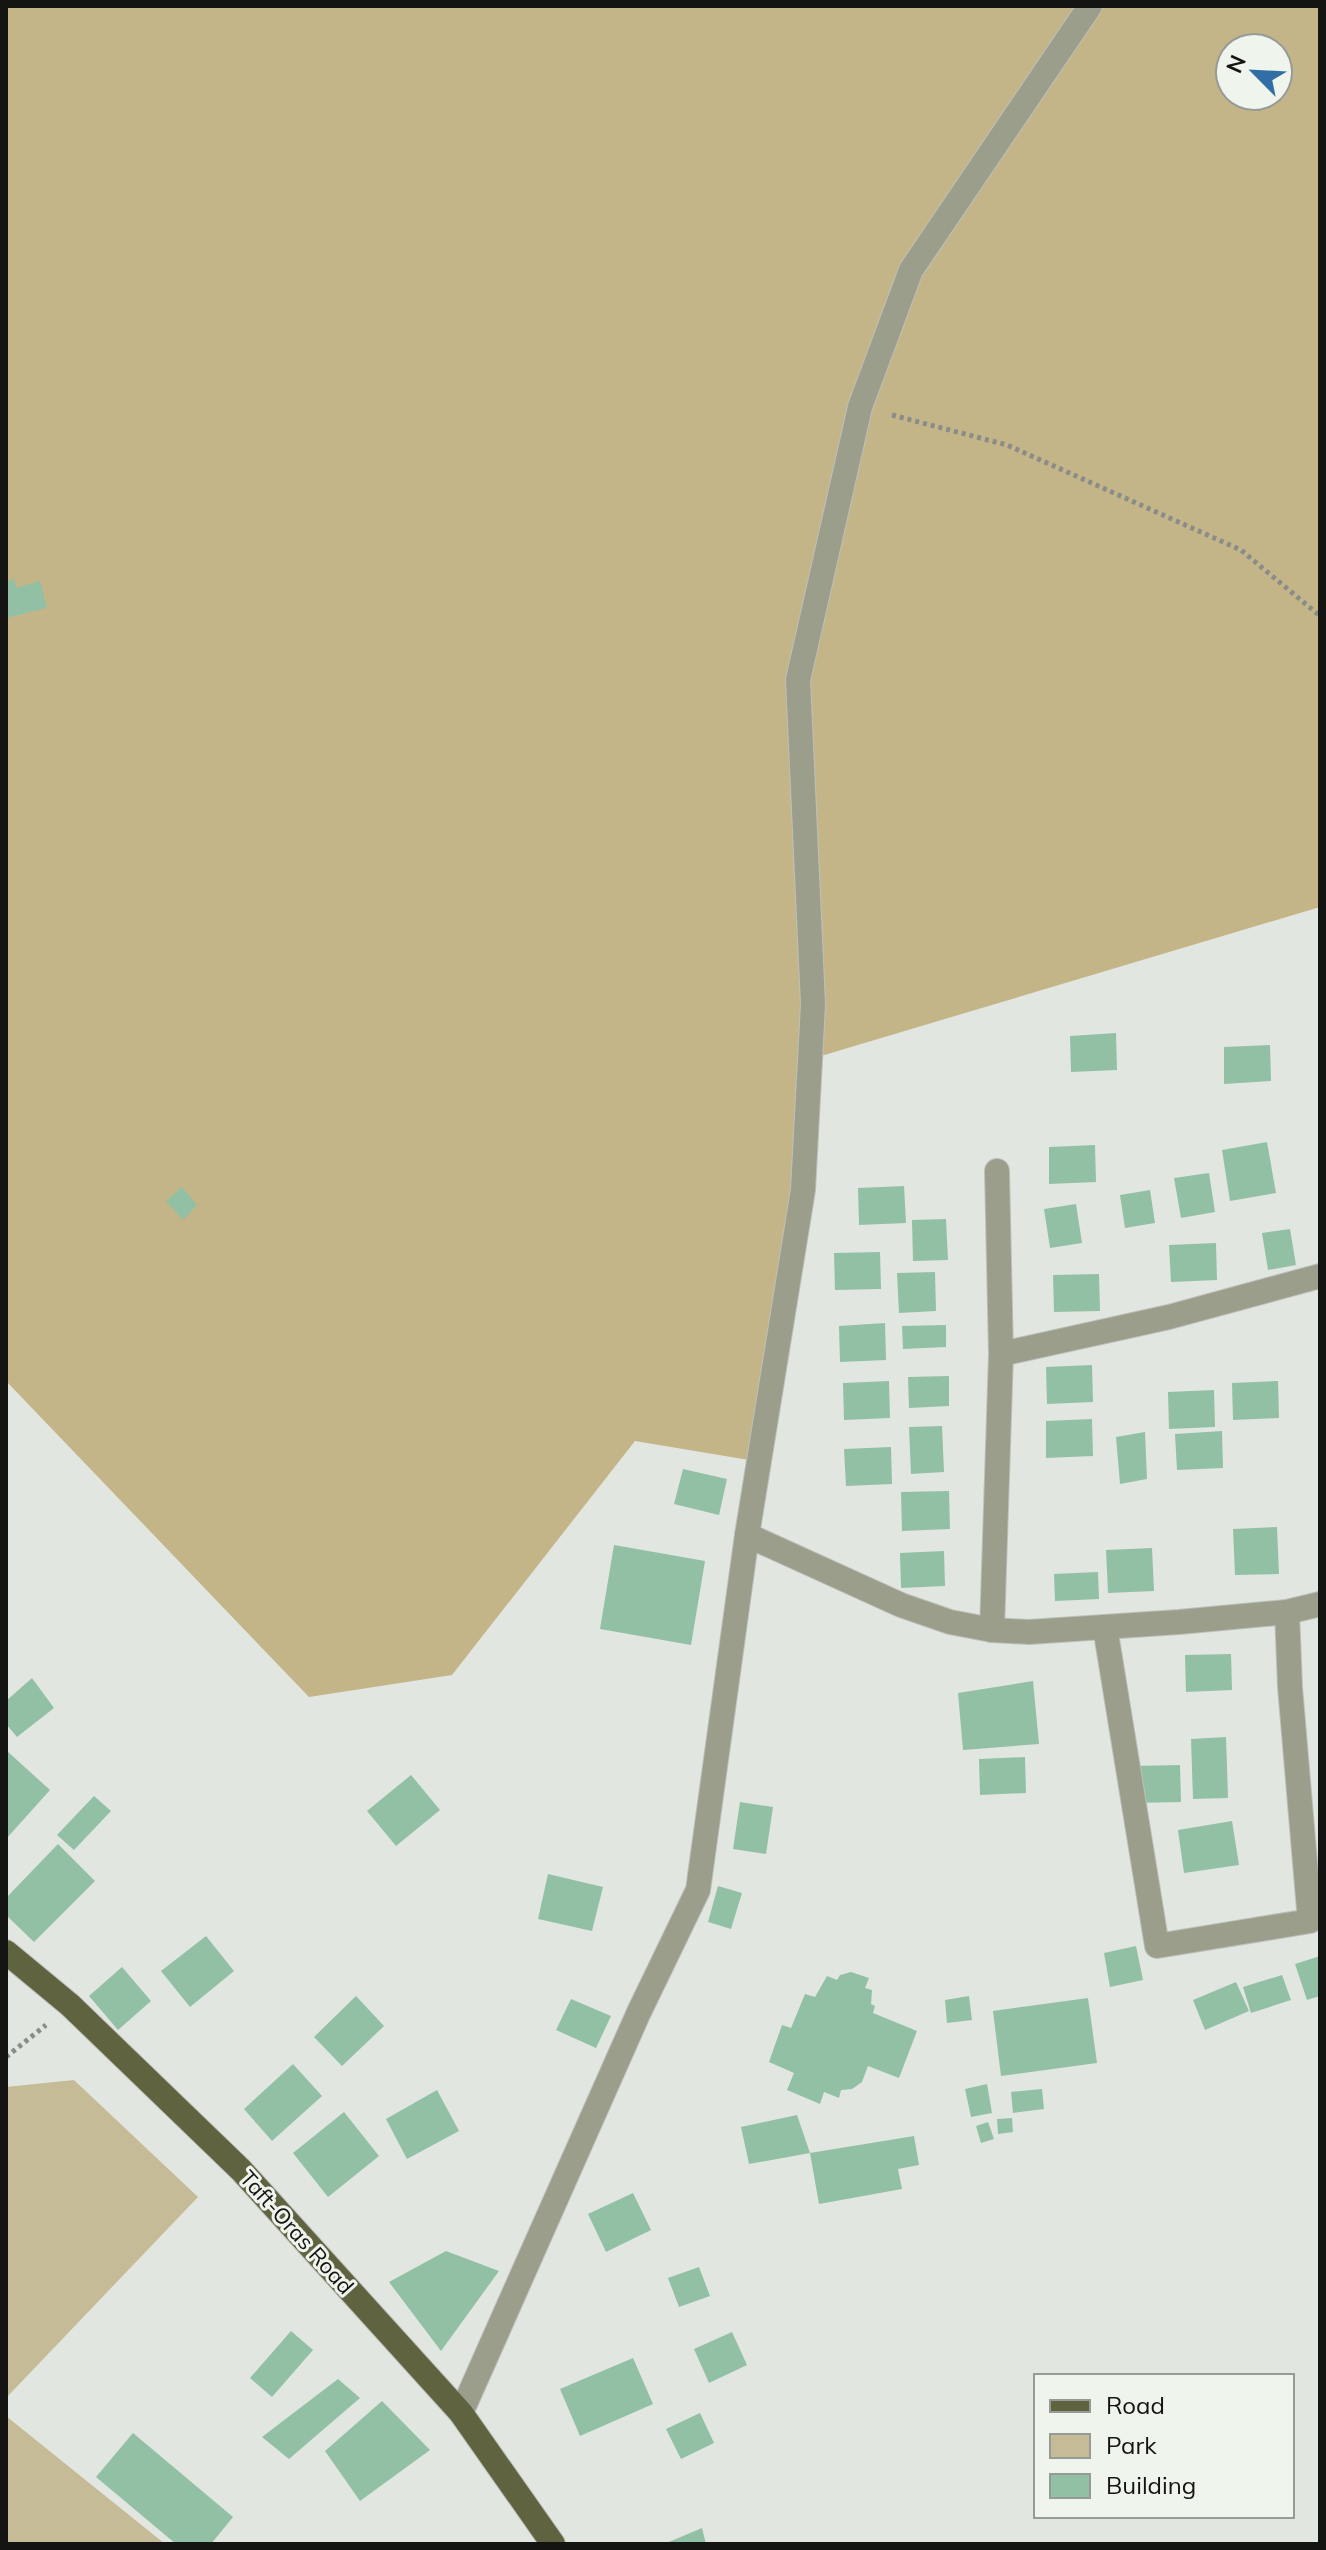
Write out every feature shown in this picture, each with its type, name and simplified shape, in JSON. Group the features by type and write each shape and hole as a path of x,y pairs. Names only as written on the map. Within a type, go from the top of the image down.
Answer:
{"main road":[{"name":"Taft-Oras Road","path":"6,1952 70,2005 241,2170 461,2413 553,2544"}],"street":[{"path":"461,2413 639,2012 698,1890 747,1535 803,1190 813,1004 798,680 860,407 911,270 1090,6"},
{"path":"992,1630 1001,1354 997,1171"},
{"path":"1001,1354 1155,1320 1320,1276"},
{"path":"747,1535 901,1605 950,1622 992,1630 1029,1632 1105,1627 1287,1612 1320,1604"},
{"path":"1105,1627 1157,1946 1310,1921 1290,1687 1287,1612"}],"path":[{"path":"860,407 1007,445 1241,550 1320,616"},
{"path":"6,2057 70,2005"}],"green space":[{"path":"74,2080 198,2197 6,2398 6,2087"},
{"path":"6,2416 165,2544 6,2544"}],"shaded area":[{"path":"6,6 1320,6 1320,907 821,1056 749,1460 635,1441 452,1675 309,1697 6,1381"}],"building":[{"path":"14,578 16,588 40,581 47,608 6,618 6,583"},
{"path":"1116,1033 1117,1070 1071,1072 1070,1036"},
{"path":"1270,1045 1271,1081 1224,1084 1224,1047"},
{"path":"1267,1142 1276,1193 1230,1201 1222,1150"},
{"path":"1095,1145 1096,1182 1049,1184 1049,1147"},
{"path":"1209,1173 1215,1212 1181,1218 1174,1178"},
{"path":"904,1186 906,1223 859,1225 858,1188"},
{"path":"182,1187 197,1205 183,1220 166,1201"},
{"path":"1150,1190 1155,1223 1125,1228 1120,1195"},
{"path":"1076,1204 1082,1243 1050,1248 1044,1209"},
{"path":"946,1219 948,1260 913,1261 912,1220"},
{"path":"1290,1229 1296,1265 1268,1270 1262,1233"},
{"path":"1216,1243 1217,1280 1171,1282 1169,1245"},
{"path":"880,1252 881,1289 835,1290 834,1253"},
{"path":"935,1272 936,1311 899,1313 897,1273"},
{"path":"1099,1274 1100,1311 1054,1312 1053,1275"},
{"path":"885,1323 886,1360 840,1362 839,1326"},
{"path":"946,1325 946,1347 903,1349 902,1326"},
{"path":"1092,1365 1093,1402 1047,1404 1046,1367"},
{"path":"949,1376 949,1406 909,1408 908,1377"},
{"path":"889,1381 890,1418 844,1420 843,1383"},
{"path":"1278,1381 1279,1418 1233,1420 1232,1383"},
{"path":"1214,1390 1215,1427 1169,1429 1168,1392"},
{"path":"1092,1419 1093,1456 1046,1458 1046,1421"},
{"path":"942,1426 944,1472 911,1474 909,1427"},
{"path":"1222,1431 1223,1468 1177,1470 1175,1434"},
{"path":"1145,1432 1147,1479 1120,1484 1116,1437"},
{"path":"891,1447 892,1484 846,1486 844,1449"},
{"path":"683,1469 727,1479 719,1515 674,1504"},
{"path":"949,1491 950,1529 902,1531 901,1492"},
{"path":"1277,1527 1279,1574 1235,1575 1233,1529"},
{"path":"614,1545 705,1561 691,1645 600,1629"},
{"path":"1152,1548 1154,1591 1108,1593 1106,1550"},
{"path":"944,1551 945,1586 901,1588 900,1553"},
{"path":"1098,1572 1099,1599 1055,1601 1054,1574"},
{"path":"1231,1654 1232,1690 1186,1692 1185,1655"},
{"path":"32,1678 54,1708 17,1737 6,1724 6,1701"},
{"path":"1033,1681 1039,1744 963,1750 958,1693"},
{"path":"1226,1737 1228,1798 1193,1799 1191,1739"},
{"path":"6,1753 50,1790 6,1839"},
{"path":"1025,1757 1026,1793 980,1795 979,1759"},
{"path":"1180,1765 1181,1802 1135,1803 1134,1766"},
{"path":"411,1775 440,1810 396,1846 367,1811"},
{"path":"94,1796 111,1811 74,1850 57,1835"},
{"path":"740,1802 773,1807 766,1854 733,1849"},
{"path":"1232,1821 1239,1865 1184,1873 1178,1830"},
{"path":"58,1844 95,1881 34,1942 6,1915 6,1898"},
{"path":"548,1874 603,1887 592,1931 538,1919"},
{"path":"718,1886 742,1893 731,1929 708,1922"},
{"path":"206,1936 234,1971 190,2007 161,1971"},
{"path":"1136,1946 1143,1980 1110,1987 1104,1953"},
{"path":"1320,1956 1320,1996 1307,2000 1295,1964"},
{"path":"122,1967 151,2001 118,2030 89,1996"},
{"path":"851,1972 869,1978 865,1988 872,1990 873,2013 917,2031 899,2078 868,2066 862,2082 852,2089 841,2090 839,2098 824,2092 820,2104 787,2090 794,2073 769,2062 782,2025 791,2028 805,1994 815,1997 827,1976 837,1980 840,1975"},
{"path":"1282,1975 1291,2000 1251,2013 1243,1987"},
{"path":"1236,1982 1249,2011 1205,2030 1193,2000"},
{"path":"356,1996 384,2026 342,2066 314,2037"},
{"path":"969,1996 972,2020 947,2023 945,2000"},
{"path":"1088,1998 1097,2063 1001,2076 993,2011"},
{"path":"571,1999 611,2016 596,2048 556,2030"},
{"path":"293,2064 322,2096 272,2141 244,2109"},
{"path":"987,2084 992,2113 971,2117 965,2089"},
{"path":"1042,2089 1044,2109 1013,2113 1011,2092"},
{"path":"437,2090 459,2131 407,2159 386,2119"},
{"path":"344,2112 379,2156 328,2197 293,2153"},
{"path":"797,2115 810,2153 749,2164 741,2127"},
{"path":"1012,2118 1013,2132 998,2134 997,2119"},
{"path":"988,2122 994,2139 981,2143 976,2126"},
{"path":"914,2136 919,2165 898,2169 902,2189 819,2204 810,2153"},
{"path":"633,2193 651,2230 606,2252 588,2214"},
{"path":"446,2251 499,2271 441,2351 389,2282"},
{"path":"699,2267 710,2296 679,2307 668,2278"},
{"path":"291,2331 313,2350 272,2397 250,2378"},
{"path":"732,2332 747,2365 709,2383 694,2349"},
{"path":"633,2358 653,2404 580,2436 560,2389"},
{"path":"338,2379 360,2398 289,2459 262,2437"},
{"path":"382,2401 430,2450 360,2501 325,2451"},
{"path":"700,2413 714,2443 681,2459 666,2429"},
{"path":"133,2433 233,2517 211,2544 176,2544 96,2477"},
{"path":"702,2528 706,2544 664,2544"}]}
